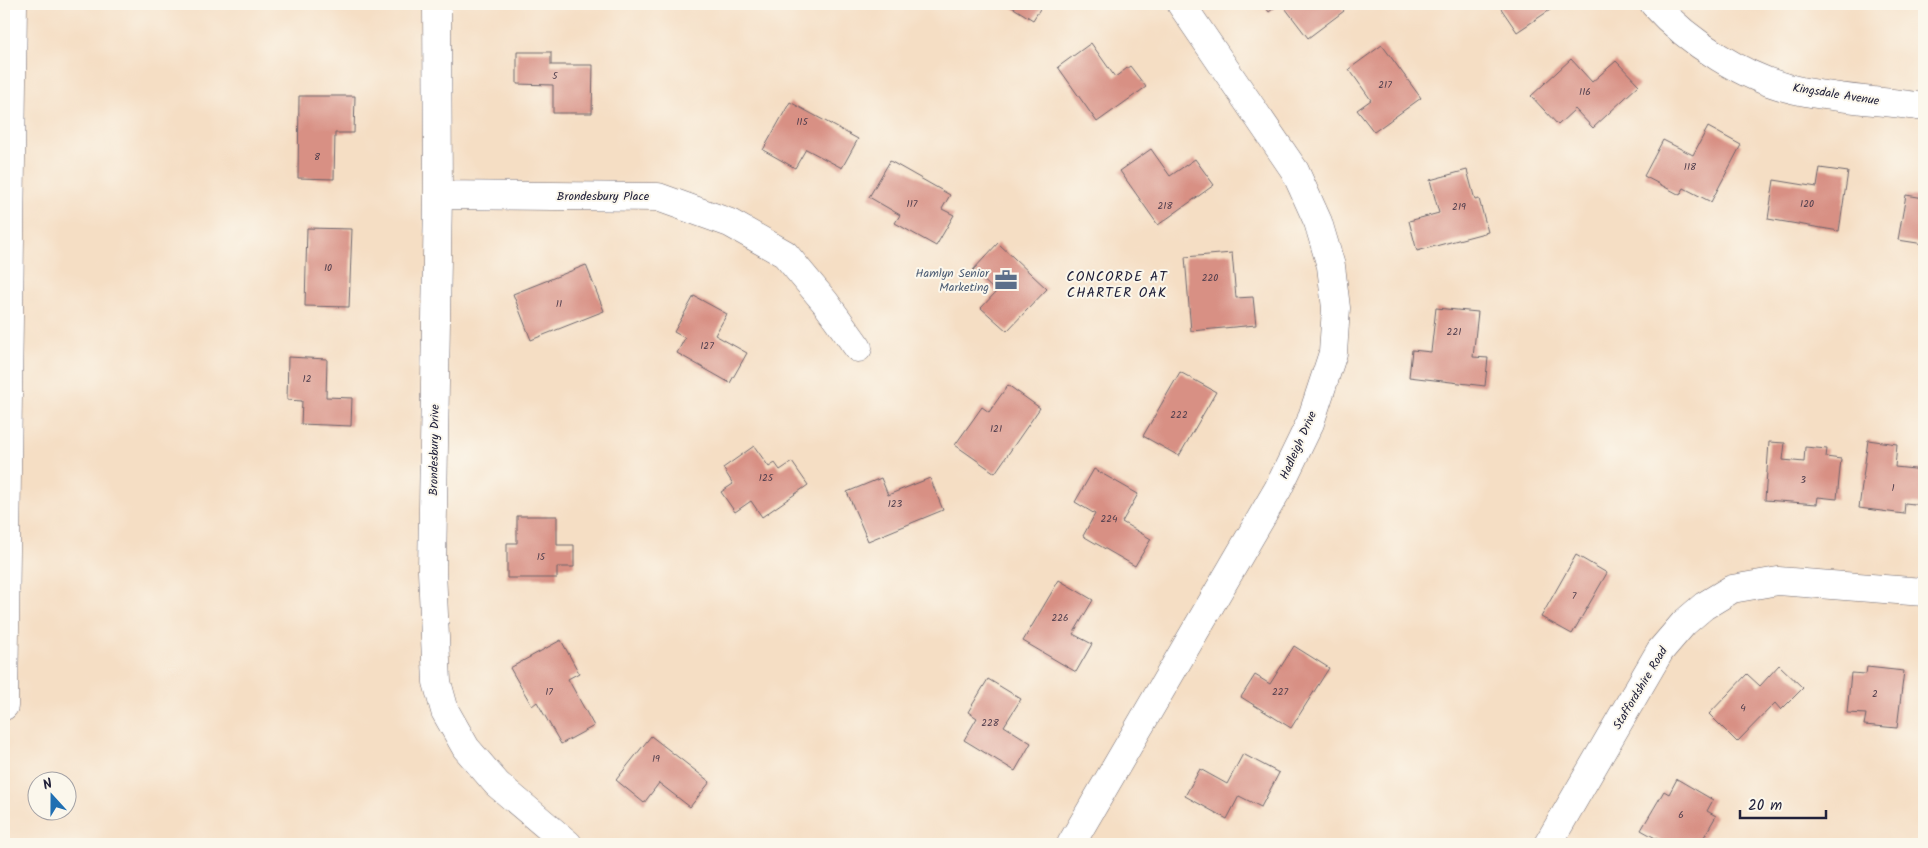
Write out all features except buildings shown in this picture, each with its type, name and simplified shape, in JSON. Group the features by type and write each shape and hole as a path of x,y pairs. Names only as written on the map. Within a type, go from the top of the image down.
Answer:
{"street":[{"path":"4,706 9,439 6,289 13,4"},
{"name":"Brondesbury Drive","path":"437,4 438,195 432,571 437,682 445,711 466,748 497,784 568,844"},
{"name":"Hadleigh Drive","path":"1071,844 1278,489 1310,423 1333,353 1336,308 1331,266 1318,222 1295,172 1181,4"},
{"name":"Kingsdale Avenue","path":"1654,4 1698,43 1738,69 1795,90 1924,107"},
{"name":"Brondesbury Place","path":"438,195 658,196 730,223 785,254 825,302 858,348"},
{"name":"Staffordshire Road","path":"1548,844 1660,651 1684,623 1704,606 1732,589 1778,581 1924,592"}],"place":[{"name":"Hamlyn Senior Marketing","path":"1006,280"}],"district":[{"name":"CONCORDE AT CHARTER OAK","path":"1117,284"}]}
